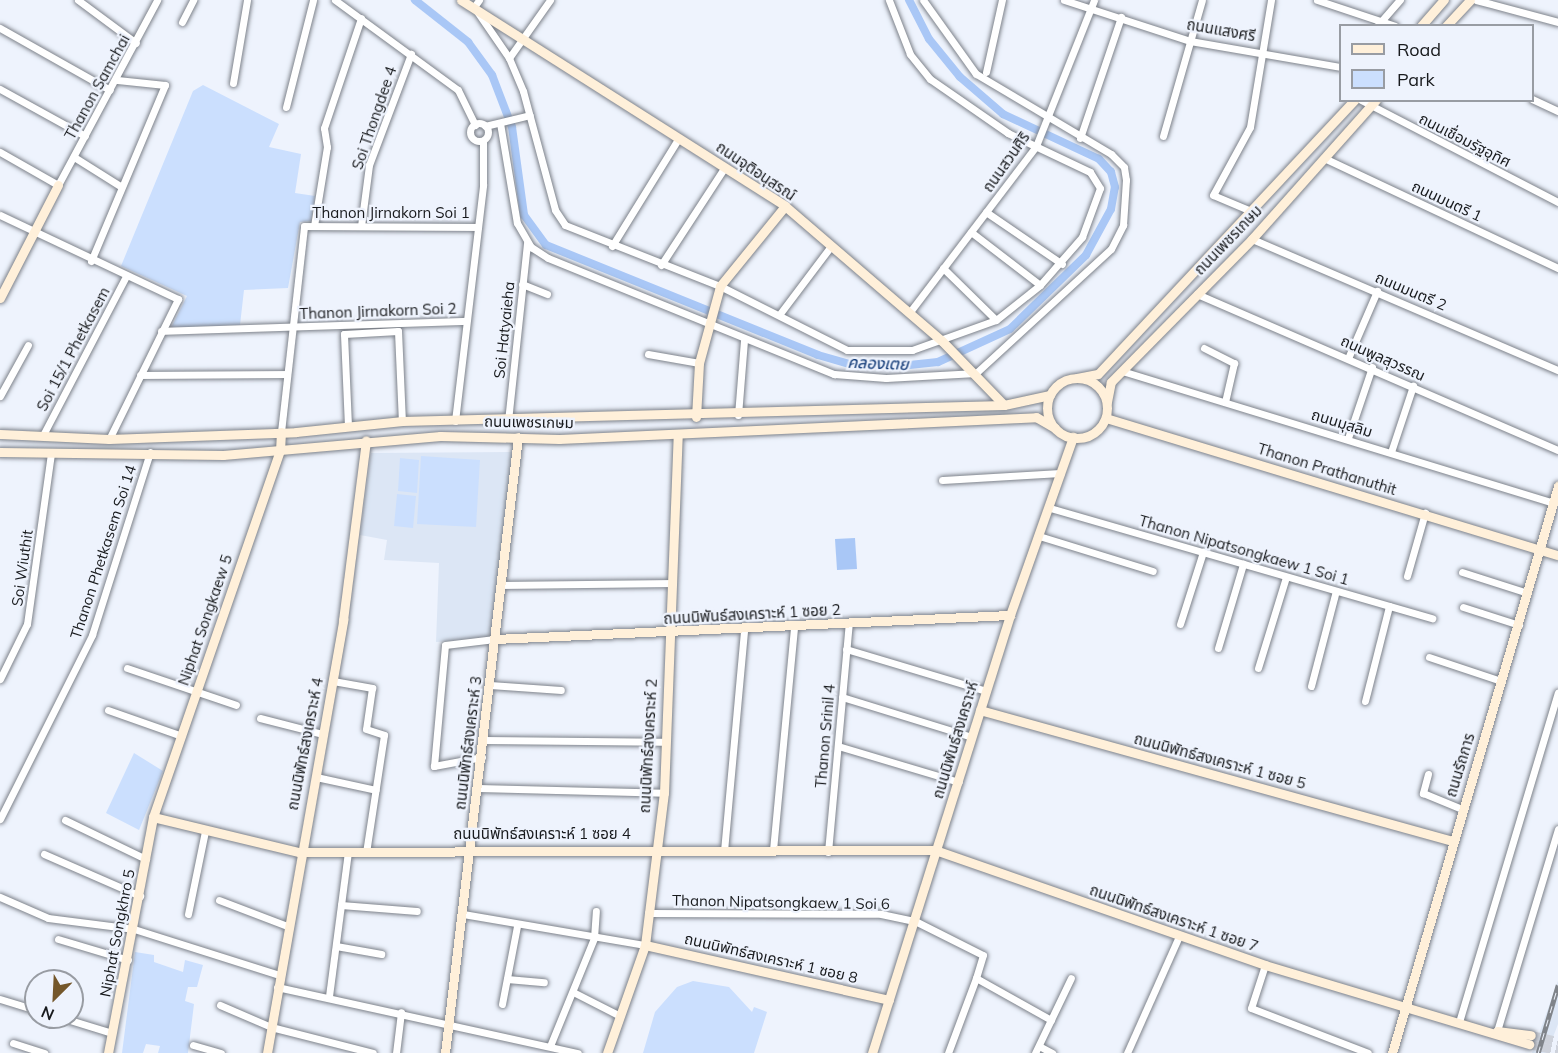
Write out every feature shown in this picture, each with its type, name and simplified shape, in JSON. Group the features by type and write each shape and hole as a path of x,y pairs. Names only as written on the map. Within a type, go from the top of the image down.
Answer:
{"street":[{"path":"78,0 136,43"},
{"path":"92,10 93,0"},
{"name":"Thanon Samchai","path":"58,185 117,80 157,0"},
{"path":"182,22 193,0"},
{"path":"233,83 248,0"},
{"path":"286,107 313,0"},
{"path":"335,0 458,90 473,127 482,138"},
{"name":"ถนนจุติอนุสรณ์","path":"461,0 476,4 524,39 785,206 942,341 976,373 1004,405"},
{"path":"509,58 550,0"},
{"path":"476,4 509,58 558,216 574,231 720,286 847,350 912,350 996,320 1040,285 1062,264 1082,237 1100,188 1090,172 1037,146 930,79 910,54 889,0"},
{"path":"500,123 513,206 526,242 548,258 708,327 834,374 886,378 976,373 1066,296 1111,249 1123,225 1124,166 1080,138 1047,121 976,74 923,0"},
{"path":"986,72 1002,0"},
{"name":"ถนนเเสงศรี","path":"1064,0 1190,41 1339,66"},
{"name":"ถนนสวนศิริ","path":"909,313 1037,146 1094,0"},
{"path":"1163,136 1202,0"},
{"path":"1251,211 1213,195 1250,127 1271,0"},
{"path":"1323,1 1379,23 1400,0"},
{"path":"1423,24 1444,0"},
{"path":"1448,24 1470,0"},
{"path":"1476,0 1558,22"},
{"path":"1080,138 1122,17"},
{"path":"314,226 327,147 324,128 361,18"},
{"path":"0,28 110,90"},
{"name":"Soi Thongdee 4","path":"362,226 369,165 411,54"},
{"path":"91,261 120,186 165,85 117,80"},
{"path":"0,89 85,136"},
{"path":"1534,99 1558,111"},
{"name":"ถนนเพชรเกษม","path":"1077,378 1098,374 1352,102"},
{"name":"ถนนเพชรเกษม","path":"1107,402 1106,391 1122,371 1252,239 1373,104"},
{"name":"ถนนเชื่อมรัฐอุทิศ","path":"1373,104 1558,202"},
{"path":"473,127 528,116"},
{"path":"482,138 500,123"},
{"path":"455,421 478,227 482,138 485,126"},
{"path":"612,246 678,139"},
{"path":"0,152 58,185 0,298"},
{"path":"74,157 120,186"},
{"name":"ถนนมนตรี 1","path":"1324,158 1558,268"},
{"path":"661,265 725,167"},
{"path":"696,417 699,363 720,286 785,206"},
{"path":"986,212 1062,264"},
{"path":"0,215 91,261 178,298 109,439"},
{"name":"Thanon Jirnakorn Soi 1","path":"292,328 304,226 478,227"},
{"path":"970,232 1040,285"},
{"name":"ถนนมนตรี 2","path":"1252,239 1558,370"},
{"name":"Soi Hatyaieha","path":"508,422 526,242"},
{"path":"779,315 831,246"},
{"path":"943,268 996,320"},
{"name":"Soi 15/1 Phetkasem","path":"43,435 126,276"},
{"path":"522,284 547,294"},
{"path":"1349,357 1377,291"},
{"name":"ถนนพูลสุวรรณ","path":"1197,294 1349,357 1558,450"},
{"name":"Thanon Jirnakorn Soi 2","path":"161,331 466,321"},
{"path":"281,432 292,328"},
{"path":"348,426 344,334 398,331 402,421"},
{"path":"738,415 744,340"},
{"path":"0,396 28,345"},
{"path":"1204,348 1234,363 1225,402"},
{"path":"648,354 699,363"},
{"path":"1348,438 1372,367"},
{"name":"ถนนมุสลิม","path":"1122,371 1348,438 1554,503"},
{"path":"140,375 287,374"},
{"path":"1077,378 1096,385 1107,402 1106,418 1091,435 1073,437 1055,428 1048,412 1050,395 1061,383 1077,378"},
{"path":"1390,452 1413,386"},
{"name":"ถนนเพชรเกษม","path":"0,434 109,439 281,432 402,421 559,421 1004,405 1050,395"},
{"path":"853,411 854,428"},
{"name":"ถนนเพชรเกษม","path":"0,452 51,454 280,451 366,440 519,437 559,439 854,428 1036,417 1055,428"},
{"name":"Thanon Prathanuthit","path":"1106,418 1558,555"},
{"path":"559,421 559,439"},
{"name":"Niphat Songkaew 5","path":"153,818 280,451 281,432"},
{"name":"ถนนนิพัทธ์สงเคราะห์ 2","path":"607,1053 645,945 654,850 664,793 662,742 678,434"},
{"name":"ถนนนิพัทธ์สงเคราะห์ 3","path":"445,1053 519,437"},
{"name":"ถนนนิพันธ์สงเคราะห์","path":"872,1053 1010,615 1050,508 1073,437"},
{"name":"ถนนนิพัทธ์สงเคราะห์ 4","path":"267,1053 299,852 316,777 333,681 366,440"},
{"name":"Thanon Phetkasem Soi 14","path":"0,819 92,635 150,452"},
{"name":"Soi Wiuthit","path":"0,679 27,624 51,454"},
{"path":"942,480 1061,472"},
{"name":"ถนนรัถการ","path":"1392,1053 1558,486"},
{"name":"Thanon Nipatsongkaew 1 Soi 1","path":"1050,508 1432,618"},
{"path":"1407,576 1425,513"},
{"path":"1039,537 1153,571"},
{"path":"1180,624 1203,552"},
{"path":"1218,648 1243,564"},
{"path":"1462,572 1528,593"},
{"path":"1258,668 1286,577"},
{"path":"502,585 671,583"},
{"path":"1311,686 1336,591"},
{"path":"1365,701 1389,606"},
{"path":"1463,607 1519,625"},
{"name":"ถนนนิพันธ์สงเคราะห์ 1 ซอย 2","path":"495,639 668,634 1010,615"},
{"name":"Thanon Srinil 4","path":"828,852 849,623"},
{"path":"773,850 794,627"},
{"path":"724,851 744,630"},
{"path":"482,757 434,766 445,645 495,639"},
{"path":"846,649 986,691"},
{"path":"1429,657 1501,681"},
{"path":"127,668 236,705"},
{"path":"333,681 372,688 366,729 384,735 366,853"},
{"path":"490,685 561,690"},
{"path":"1460,1022 1558,693"},
{"path":"842,697 972,736"},
{"path":"108,710 182,736"},
{"name":"ถนนนิพัทธ์สงเคราะห์ 1 ซอย 5","path":"980,710 1453,841"},
{"path":"260,718 323,734"},
{"path":"484,740 662,742"},
{"path":"838,746 958,783"},
{"path":"1428,774 1423,793 1462,809"},
{"path":"316,777 376,790"},
{"path":"478,788 664,793"},
{"name":"ถนนนิพัทธ์สงเคราะห์ 1 ซอย 4","path":"153,818 299,852 366,853 471,848 828,852 935,850"},
{"name":"Niphat Songkhro 5","path":"108,1053 129,960 153,818"},
{"path":"65,820 146,859"},
{"path":"1497,1031 1558,829"},
{"path":"189,914 205,831"},
{"name":"ถนนนิพัทธ์สงเคราะห์ 1 ซอย 7","path":"935,850 1264,965 1405,1009 1530,1040"},
{"path":"329,996 348,852"},
{"path":"44,854 140,896"},
{"path":"0,897 55,920 134,929 279,975"},
{"path":"219,900 287,926"},
{"path":"341,905 417,911"},
{"path":"550,1046 575,993 594,938 596,911"},
{"name":"Thanon Nipatsongkaew 1 Soi 6","path":"648,913 881,914 915,921 983,955 976,978"},
{"path":"463,914 516,926 645,945"},
{"path":"502,1004 516,926"},
{"path":"1127,1053 1179,936"},
{"path":"58,939 129,960"},
{"name":"ถนนนิพัทธ์สงเคราะห์ 1 ซอย 8","path":"645,945 889,1000"},
{"path":"336,946 381,954"},
{"path":"1264,965 1251,1008 1368,1053"},
{"path":"948,1053 976,978 1051,1020"},
{"path":"1052,1053 1037,1050 1071,978"},
{"path":"507,979 544,982"},
{"path":"277,987 449,1021 578,1053"},
{"path":"575,993 620,1016"},
{"path":"0,999 24,1006"},
{"path":"220,1005 271,1028 373,1053"},
{"path":"396,1053 401,1012"},
{"path":"84,1024 112,1033"},
{"path":"13,1043 44,1053"},
{"path":"192,1045 221,1053"}],"shaded area":[{"path":"515,452 496,638 436,642 439,563 384,560 387,540 360,535 371,453"},
{"path":"855,538 857,569 837,570 835,539"},
{"path":"1558,981 1558,1024 1547,1053 1532,1053"}],"green space":[{"path":"203,85 279,124 269,147 301,154 295,193 315,196 311,221 300,222 288,288 244,290 240,325 171,328 187,296 121,266 193,91"},
{"path":"421,456 480,460 476,527 417,524"},
{"path":"400,458 419,460 417,493 398,491"},
{"path":"397,494 416,496 413,528 394,526"},
{"path":"134,753 163,771 139,830 106,813"},
{"path":"135,952 154,955 154,962 183,972 185,960 203,965 197,987 188,987 185,1001 194,1004 188,1053 158,1053 160,1046 146,1044 143,1053 122,1053"},
{"path":"693,981 729,987 752,1012 754,1007 767,1012 754,1053 643,1053 655,1012 677,987"}],"waterway":[{"name":"คลองเตย","path":"415,0 468,42 492,75 512,127 524,215 546,245 818,355 850,364 900,366 938,362 1010,329 1086,255 1111,209 1115,187 1111,172 1099,159 1003,114 960,77 929,39 909,0"}],"tunnel":[{"path":"1531,1035 1558,1041"},
{"path":"1529,1044 1558,1050"}],"railway":[{"path":"1538,1053 1558,985"}]}
